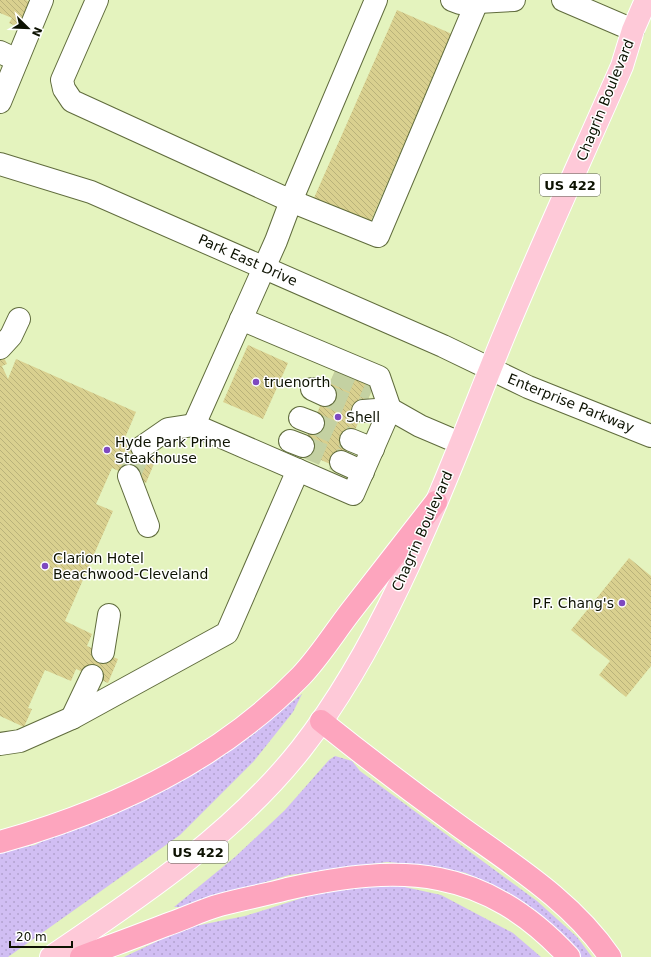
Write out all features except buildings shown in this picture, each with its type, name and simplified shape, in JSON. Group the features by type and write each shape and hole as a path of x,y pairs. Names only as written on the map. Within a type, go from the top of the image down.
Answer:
{"highway":[{"path":"0,842 68,820 129,796 165,777 242,727 283,693 316,658 436,502"},
{"path":"321,721 420,798 544,888 582,922 610,957"},
{"path":"81,957 219,905 334,880 362,875 387,874 432,877 475,889 495,898 516,909 536,924 569,957"}],"main road":[{"name":"Chagrin Boulevard","path":"51,957 143,894 208,843 252,803 277,777 321,721 364,652 384,616 436,502 491,369 622,66 633,30 646,0"}],"street":[{"path":"0,102 9,56 42,0"},
{"path":"97,0 62,80 64,89 72,101 291,201 378,236 477,2"},
{"path":"194,426 276,241 291,201 376,0"},
{"path":"452,0 460,3 514,0"},
{"path":"563,0 633,30"},
{"name":"Park East Drive","path":"0,164 91,192 491,369"},
{"path":"0,348 11,336 19,319"},
{"path":"142,447 168,429 194,426 353,494 390,409 379,377 242,319"},
{"name":"Enterprise Parkway","path":"491,369 528,387 651,436"},
{"path":"372,390 390,409 420,426 460,443"},
{"path":"363,411 390,409"},
{"path":"351,440 373,449"},
{"path":"341,462 363,472"},
{"path":"0,744 20,741 72,718 227,633 298,470"},
{"path":"129,476 148,526"},
{"path":"103,652 109,615"},
{"path":"72,718 92,676"}],"shaded area":[{"path":"302,694 293,712 254,761 180,835 8,957 0,957 0,852 35,845 251,734"},
{"path":"335,756 352,761 360,771 537,901 577,937 592,957 580,957 559,931 525,903 466,873 431,866 387,862 289,875 182,907 174,907 235,857 285,810 329,760"},
{"path":"391,884 441,895 513,933 541,957 124,957 185,928 245,916 337,887"}],"tunnel":[{"path":"334,373 372,390"},
{"path":"325,395 363,411"},
{"path":"313,423 351,440"},
{"path":"303,446 341,462"},
{"path":"129,476 142,447"}],"place":[{"name":"truenorth","path":"256,382"},
{"name":"Shell","path":"338,417"},
{"name":"Hyde Park Prime Steakhouse","path":"107,450"},
{"name":"Clarion Hotel Beachwood-Cleveland","path":"45,566"},
{"name":"P.F. Chang's","path":"622,603"}]}
